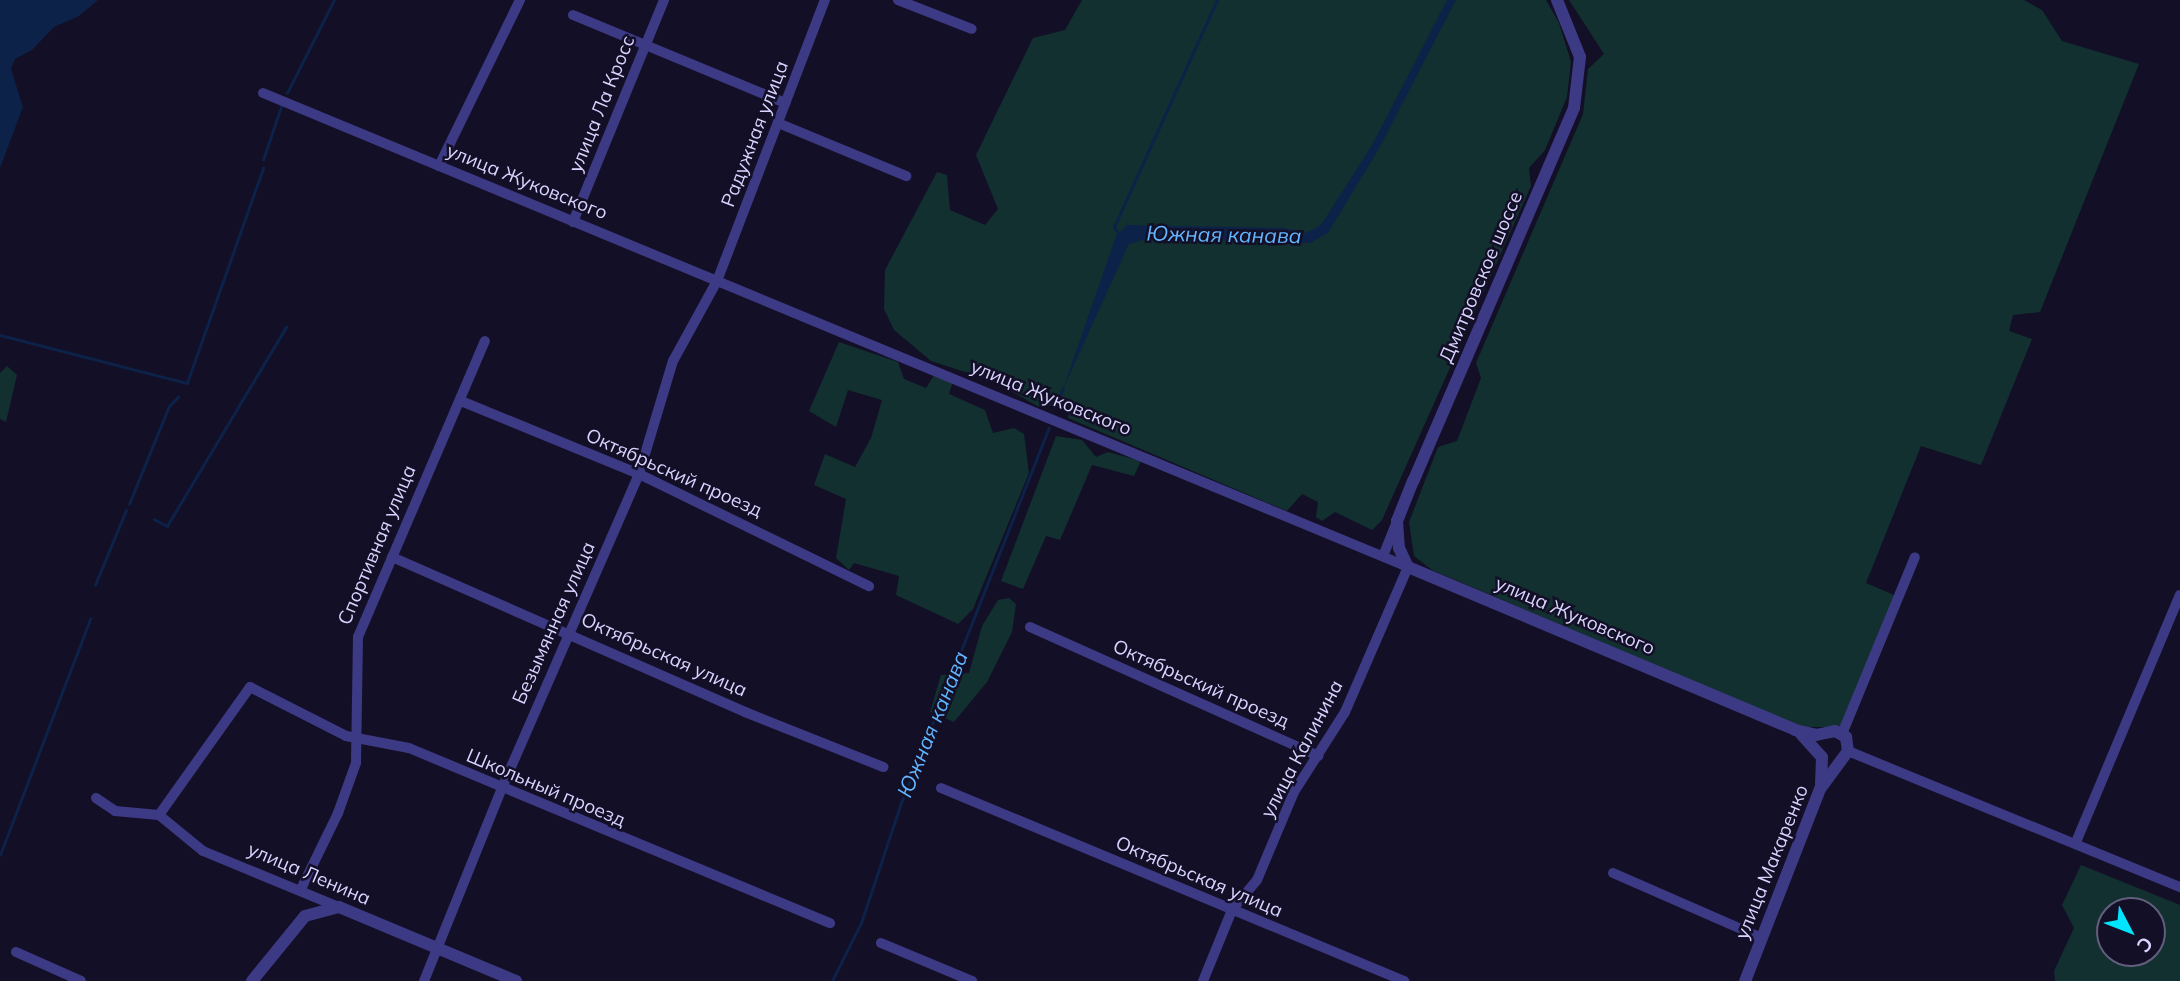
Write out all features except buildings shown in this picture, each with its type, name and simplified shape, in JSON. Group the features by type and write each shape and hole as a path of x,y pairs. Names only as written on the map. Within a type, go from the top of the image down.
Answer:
{"street":[{"path":"439,166 520,0"},
{"name":"улица Ла Кросс","path":"573,222 664,0"},
{"name":"Радужная улица","path":"717,281 825,0"},
{"path":"898,0 972,29"},
{"name":"Дмитровское шоссе","path":"1397,521 1574,108 1580,58 1557,0"},
{"path":"573,15 785,103"},
{"name":"улица Жуковского","path":"262,93 1383,556 1795,730 1842,734"},
{"path":"778,124 906,176"},
{"name":"Безымянная улица","path":"424,981 501,790 639,474 673,361 717,281"},
{"name":"Спортивная улица","path":"302,889 342,804 356,763 358,637 485,341"},
{"name":"Октябрьский проезд","path":"461,401 639,474 869,586"},
{"path":"1383,556 1397,521"},
{"path":"1397,521 1399,548 1408,567"},
{"name":"Октябрьская улица","path":"392,557 570,632 745,712 883,767"},
{"path":"1844,756 1842,734 1916,557"},
{"name":"улица Калинина","path":"1203,981 1232,910 1257,880 1294,792 1345,712 1408,567"},
{"path":"2076,842 2092,794 2180,595"},
{"name":"Октябрьский проезд","path":"1030,627 1319,756"},
{"name":"Школьный проезд","path":"159,815 250,687 357,741 384,740 409,748 501,790 830,923"},
{"path":"1795,730 1820,753 1844,756 2076,842 2180,887"},
{"path":"1820,789 1820,753 1825,734"},
{"name":"улица Макаренко","path":"1745,981 1820,789 1844,756"},
{"name":"Октябрьская улица","path":"941,788 1405,981"},
{"path":"96,798 115,811 159,815"},
{"name":"улица Ленина","path":"159,815 203,851 302,889 516,981"},
{"path":"1613,873 1762,938"},
{"path":"252,981 305,916 339,907"},
{"path":"881,943 972,981"},
{"path":"16,952 81,981"}],"green space":[{"path":"1082,0 1546,0 1559,23 1571,62 1567,97 1545,150 1529,168 1531,186 1382,520 1372,530 1335,512 1322,521 1316,517 1318,502 1302,494 1287,511 1068,418 1071,403 1039,407 993,381 931,361 894,330 884,309 885,270 937,172 947,175 950,210 985,225 998,209 976,155 1033,38 1065,30"},
{"path":"1569,0 2024,0 2042,10 2062,41 2139,64 2040,312 2013,315 2009,331 2032,339 1981,465 1921,446 1866,583 1894,595 1842,727 1801,727 1432,570 1414,556 1409,522 1438,447 1457,441 1481,378 1476,363 1583,114 1588,69 1604,54"},
{"path":"839,342 898,362 904,379 926,388 936,372 953,381 949,394 985,410 993,433 1014,428 1024,434 1029,473 973,609 958,624 896,595 899,576 854,563 849,570 836,558 846,499 814,485 825,454 855,467 871,438 882,400 848,390 836,427 809,411"},
{"path":"7,366 17,375 6,422 0,419 0,373"},
{"path":"1056,436 1082,440 1096,457 1108,452 1141,461 1134,476 1092,465 1060,540 1046,536 1023,589 1001,581"},
{"path":"1009,598 1016,604 1012,632 987,682 954,722 930,712 941,675 969,673 982,626 998,600"},
{"path":"2081,865 2160,897 2096,897 2096,967 2166,967 2166,899 2180,905 2180,981 2055,981 2054,971 2074,928 2062,905"}],"water":[{"path":"0,0 98,0 79,16 54,27 32,50 15,59 11,69 23,107 0,168"},
{"path":"1447,0 1456,0 1380,147 1328,233 1310,243 1150,238 1129,244 1063,389 1116,236 1127,225 1283,228 1306,233 1321,225 1372,145"}],"waterway":[{"path":"287,93 334,0"},
{"path":"1119,235 1114,227 1217,0"},
{"path":"263,160 282,104"},
{"path":"0,335 187,383 263,168"},
{"path":"154,519 167,526 286,327"},
{"name":"Южная канава","path":"1056,406 1063,388"},
{"path":"129,504 169,406 178,397"},
{"name":"Южная канава","path":"832,981 861,923 901,803 1049,428"},
{"path":"95,585 126,510"},
{"path":"0,855 90,619"}]}
